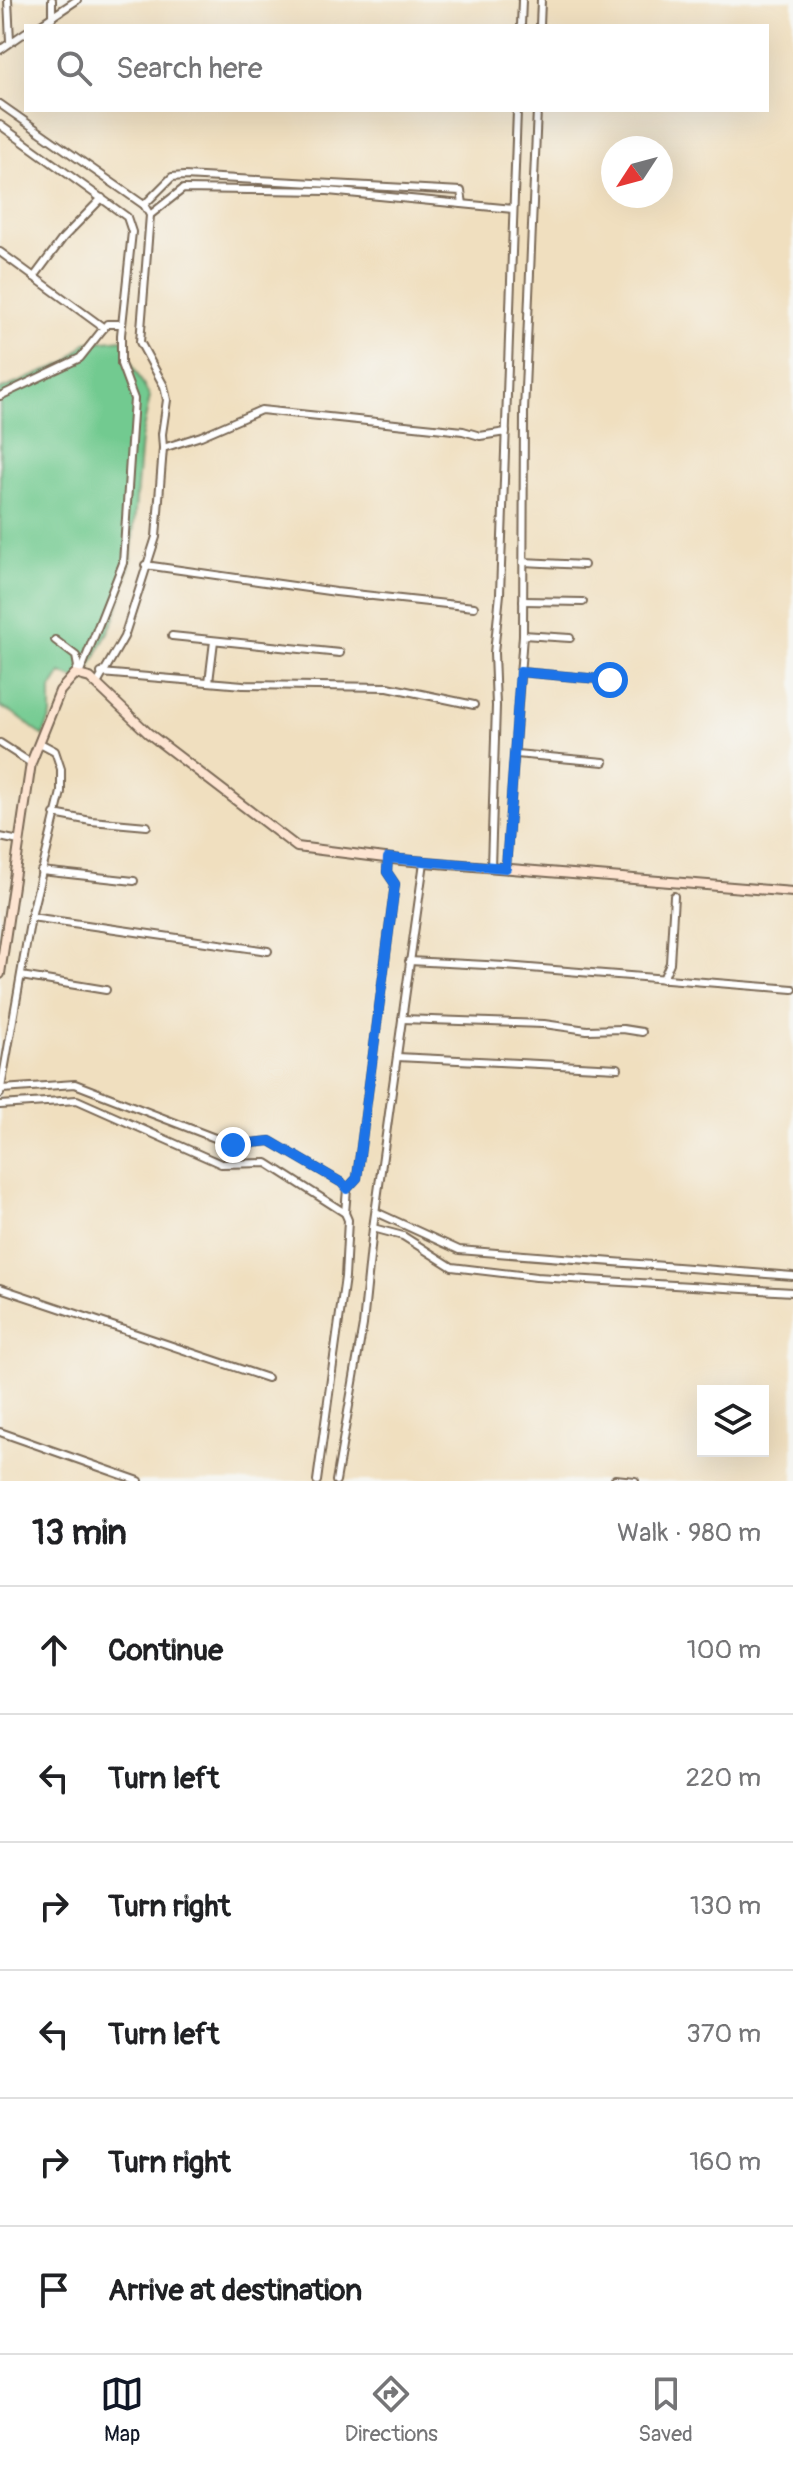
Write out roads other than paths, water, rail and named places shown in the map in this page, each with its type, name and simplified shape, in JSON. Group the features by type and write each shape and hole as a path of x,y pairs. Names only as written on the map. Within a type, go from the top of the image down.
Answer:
{"street":[{"path":"8,0 10,41"},
{"path":"52,0 52,18"},
{"path":"42,24 77,0"},
{"path":"521,24 522,0"},
{"path":"540,24 541,0"},
{"path":"0,50 24,33"},
{"path":"0,104 144,205 150,215 140,342 164,386 167,400 156,537 124,637 97,684"},
{"path":"491,867 496,706 494,653 500,594 517,112"},
{"path":"506,868 523,635 524,412 537,112"},
{"path":"0,974 31,763 60,691 77,674 123,563 134,399 121,364 132,232 127,217 1,129"},
{"path":"144,205 172,177 184,176 461,191 463,204"},
{"path":"150,215 183,189 328,191 513,209"},
{"path":"34,277 63,238 102,198"},
{"path":"0,252 104,328"},
{"path":"0,396 80,358 107,324 122,324"},
{"path":"163,448 201,436 261,410 463,431 480,436 506,432"},
{"path":"523,562 584,565"},
{"path":"145,565 336,592 474,607"},
{"path":"523,601 583,602"},
{"path":"523,635 570,638"},
{"path":"172,636 340,653"},
{"path":"55,640 74,653 78,662 77,674"},
{"path":"209,682 214,641"},
{"path":"520,672 610,680"},
{"path":"101,673 209,682 388,687 474,705"},
{"path":"77,674 90,678 148,733 297,847 424,862 793,892"},
{"path":"0,743 31,763"},
{"path":"40,743 55,751 61,769 61,792 31,917 1,1091 75,1084 233,1145 270,1141 342,1183 347,1189"},
{"path":"516,754 604,762"},
{"path":"54,814 147,826"},
{"path":"0,837 19,841"},
{"path":"317,1481 345,1277 347,1189 357,1178 395,884 387,872 388,858"},
{"path":"336,1481 363,1325 373,1228 424,862"},
{"path":"41,871 134,881"},
{"path":"663,979 670,963 674,896"},
{"path":"31,917 268,951"},
{"path":"409,961 793,989"},
{"path":"21,976 106,990"},
{"path":"402,1019 544,1024 587,1030 642,1032"},
{"path":"397,1057 618,1068"},
{"path":"0,1105 77,1100 221,1164 267,1163 345,1213"},
{"path":"376,1212 459,1250 793,1276"},
{"path":"373,1228 403,1236 452,1267 536,1277 793,1292"},
{"path":"0,1288 267,1378"},
{"path":"0,1432 139,1481"},
{"path":"615,1479 635,1481"}]}
